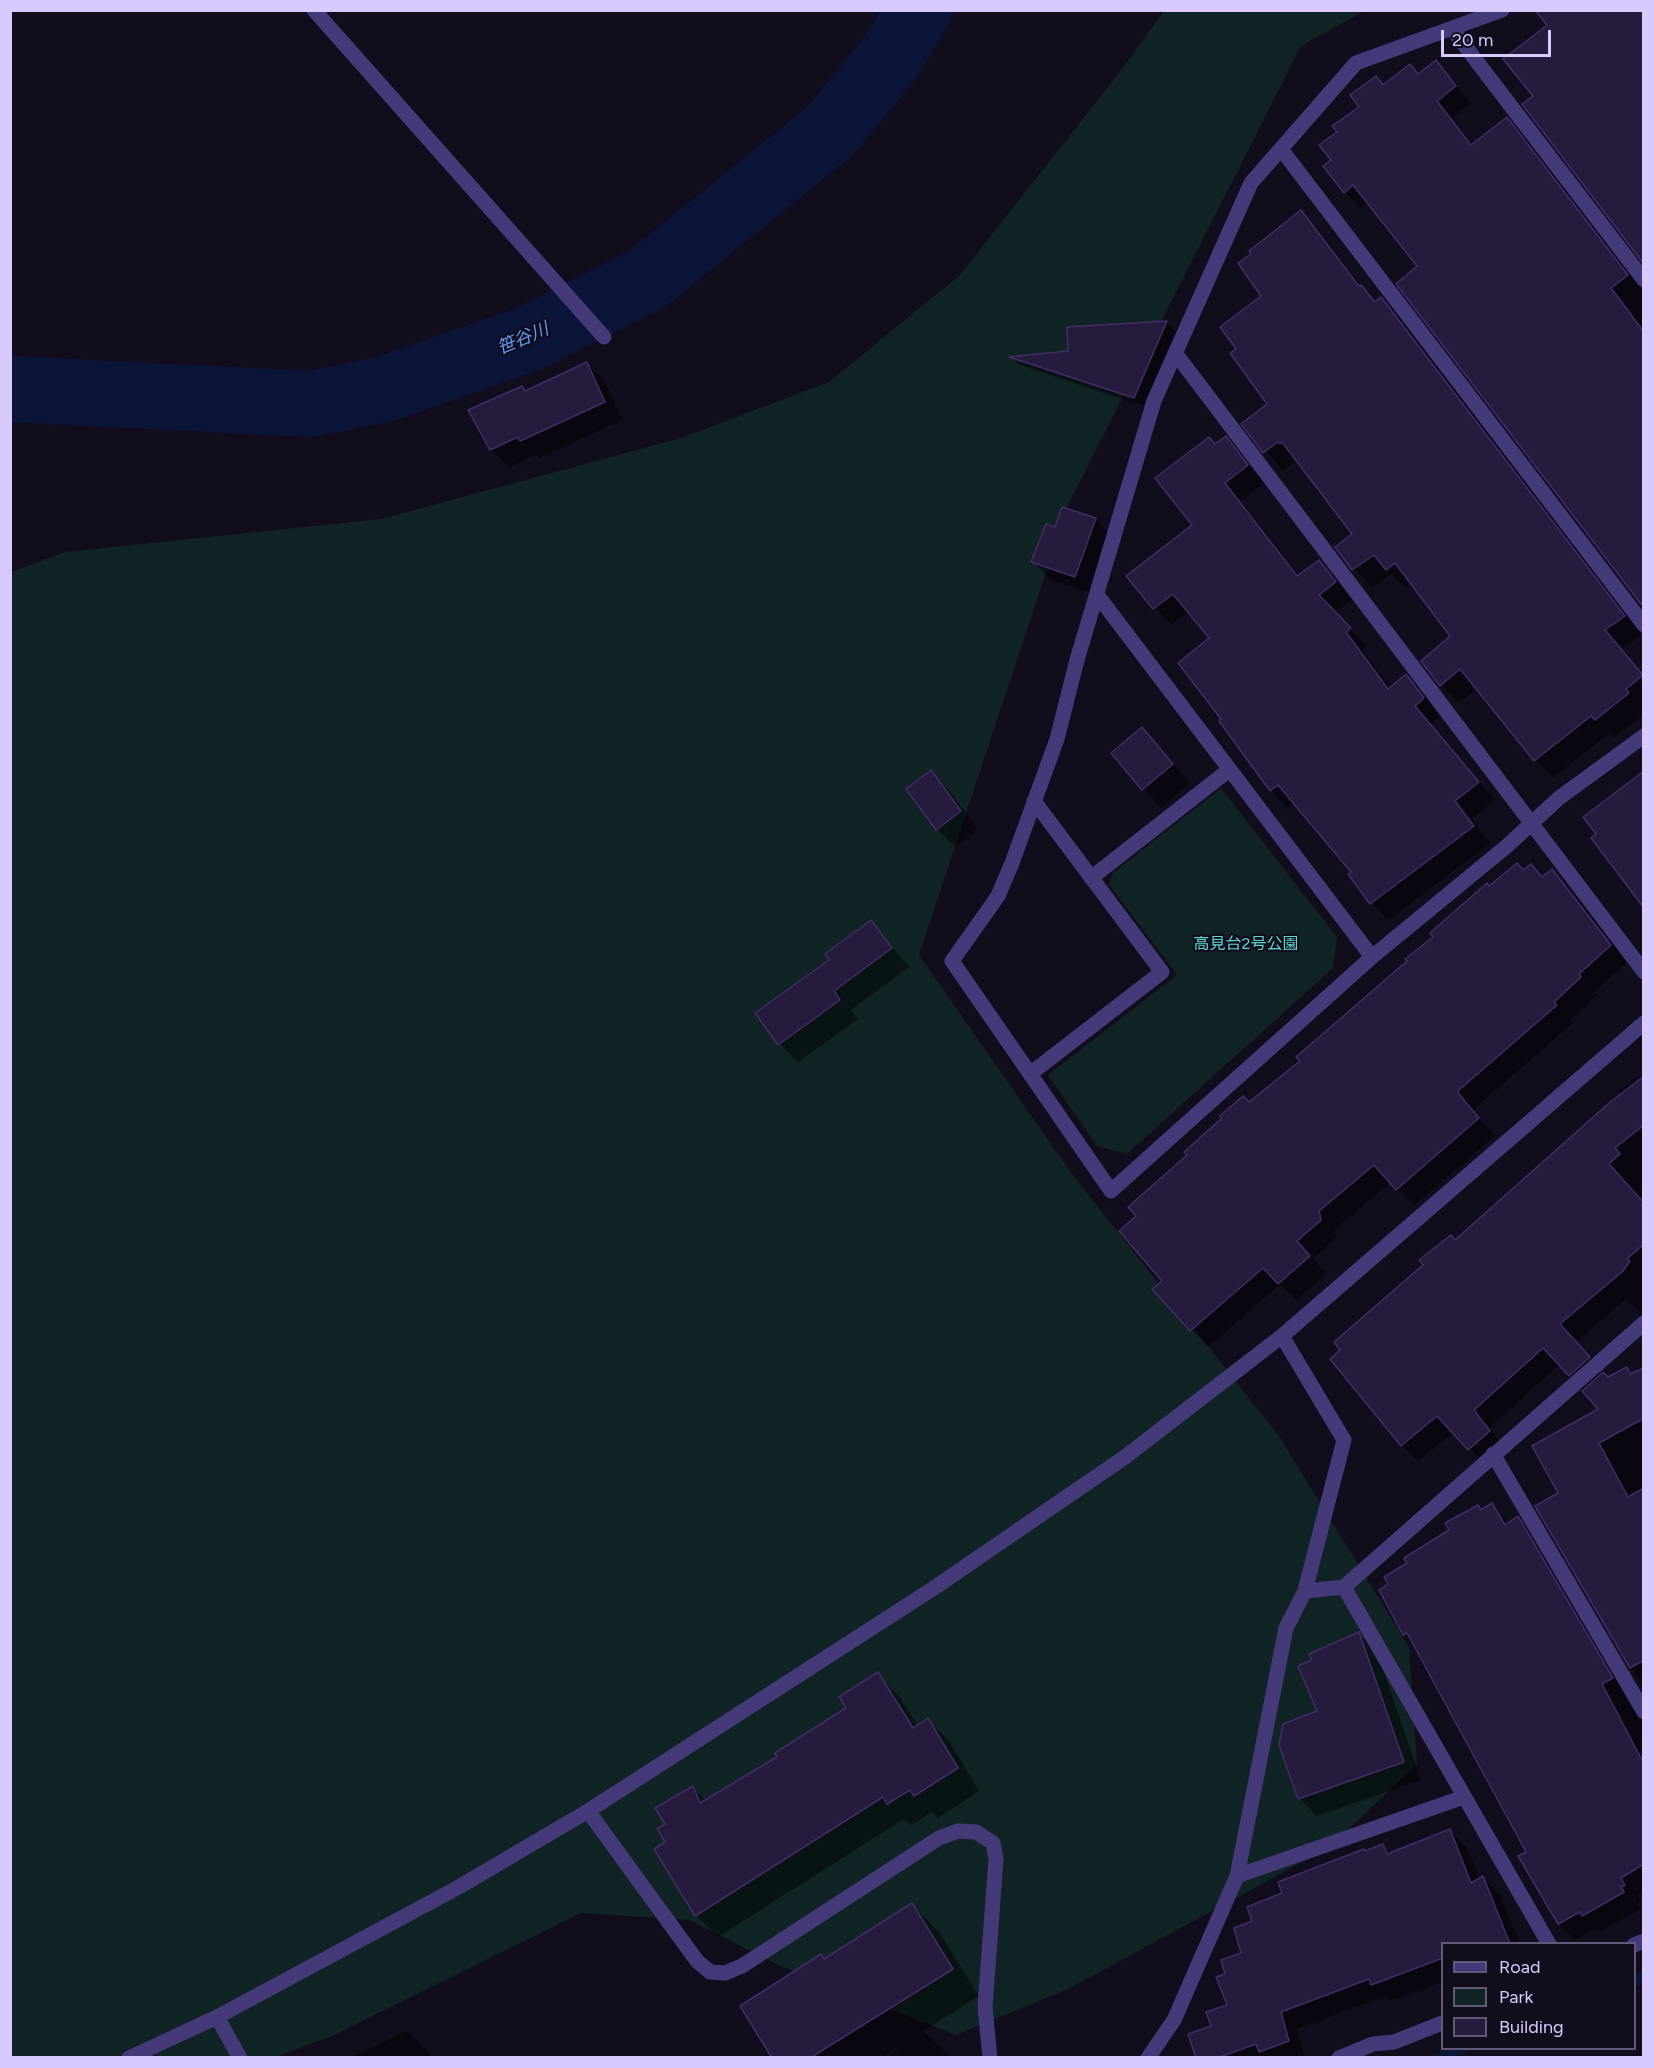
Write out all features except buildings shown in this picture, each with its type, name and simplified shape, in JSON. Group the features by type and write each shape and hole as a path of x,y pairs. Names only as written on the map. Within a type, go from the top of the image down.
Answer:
{"street":[{"path":"314,10 604,337"},
{"path":"1502,10 1356,63 1251,183 1154,401 1098,596 1077,660 1058,739 998,896 952,961 1111,1191 1372,957 1559,798 1644,736"},
{"path":"1452,29 1644,280"},
{"path":"1281,149 1644,625"},
{"path":"1176,354 1644,972"},
{"path":"1098,596 1372,957"},
{"path":"1091,878 1229,770"},
{"path":"1030,1074 1162,972 1034,801"},
{"path":"129,2058 217,2017 457,1888 588,1811 934,1588 1125,1458 1282,1336 1644,1023"},
{"path":"1305,1590 1344,1587 1644,1323"},
{"path":"1148,2058 1174,2020 1237,1876 1287,1628 1305,1590 1344,1440 1282,1336"},
{"path":"1493,1454 1644,1712"},
{"path":"1344,1587 1548,1942"},
{"path":"1237,1876 1464,1797"},
{"path":"588,1811 697,1961 710,1972 725,1973 742,1966 939,1838 958,1831 976,1832 993,1843 996,1859 985,2007 990,2058"},
{"path":"217,2017 240,2058"},
{"path":"1339,2058 1374,2044 1394,2042 1441,2024"}],"green space":[{"path":"1164,11 1364,11 1301,46 1069,503 919,955 1072,1174 1279,1436 1409,1647 1417,1764 1330,1847 1068,1989 956,2035 778,1965 689,1920 581,1913 332,2036 276,2057 11,2058 11,572 65,552 381,519 681,438 829,382 960,275 1122,69"},
{"name":"高見台2号公園","path":"1221,788 1337,937 1333,968 1127,1154 1097,1146 1048,1075 1177,975 1109,885 1113,873"}],"waterway":[{"name":"笹谷川","path":"10,389 312,404 385,389 528,339 647,279 830,131 890,58 919,10"},
{"path":"1636,1981 1644,1978"},
{"path":"1439,2058 1458,2050"}]}
